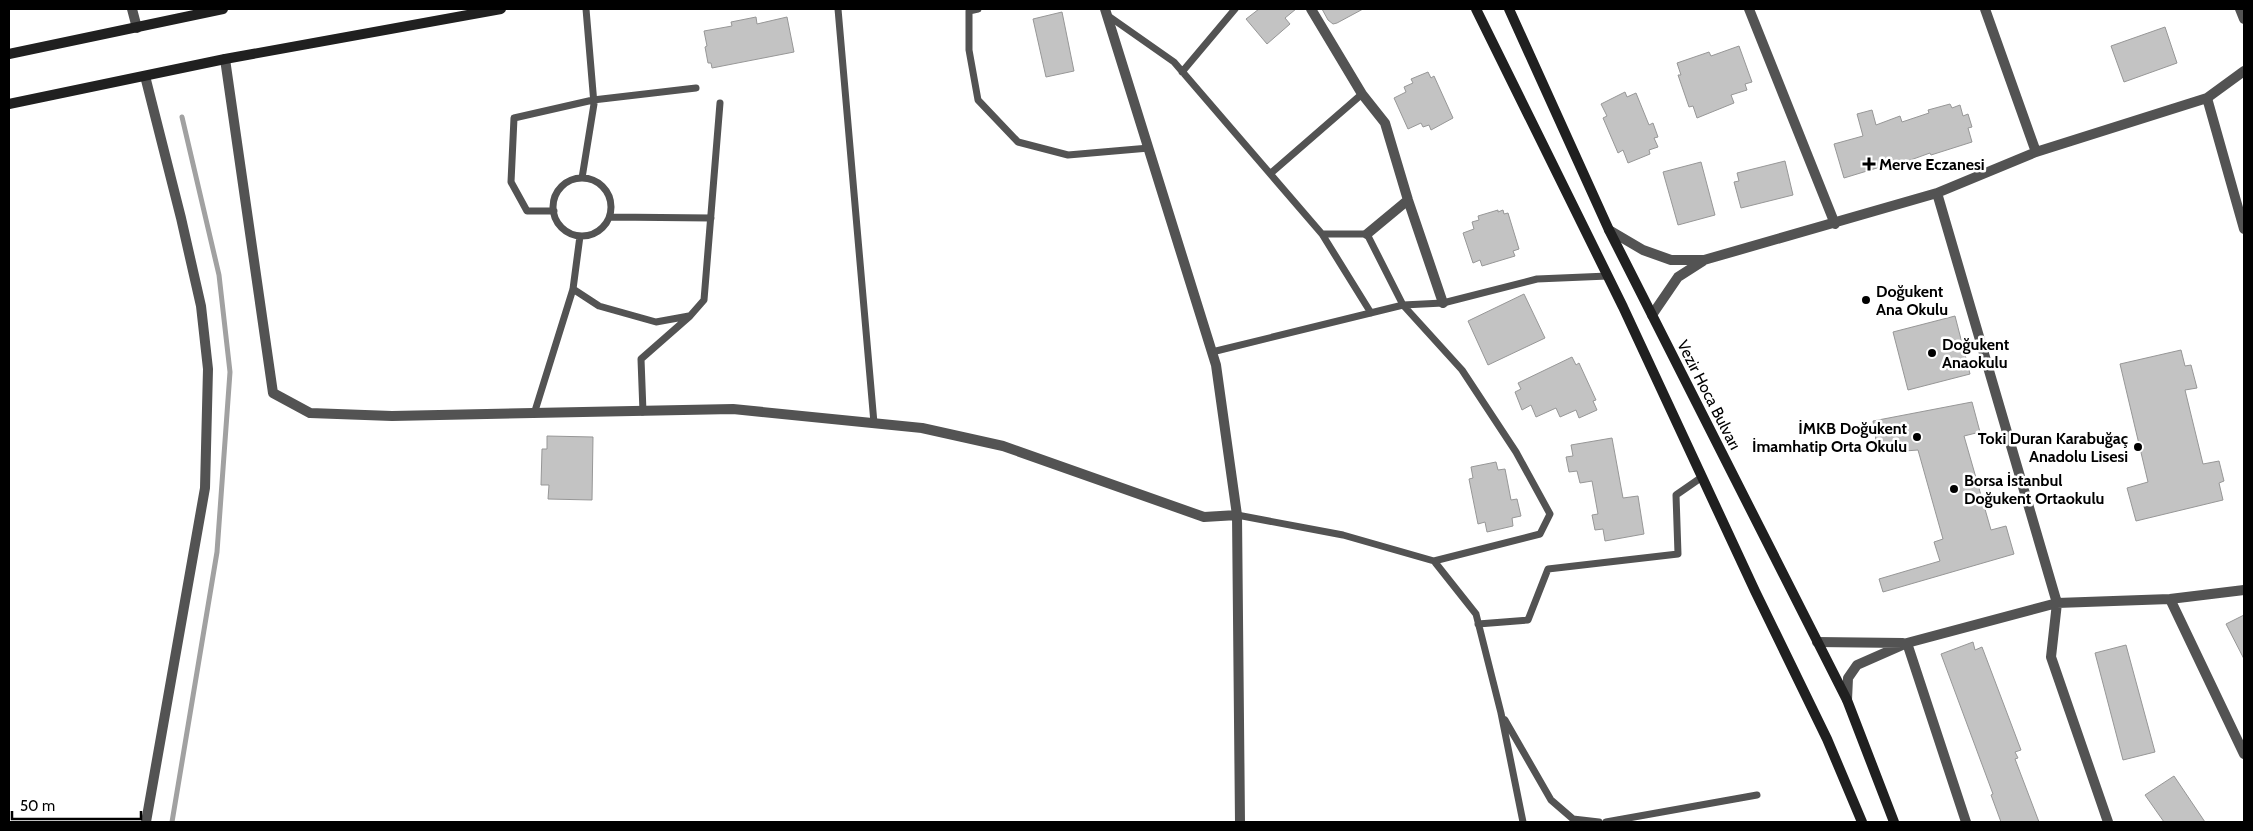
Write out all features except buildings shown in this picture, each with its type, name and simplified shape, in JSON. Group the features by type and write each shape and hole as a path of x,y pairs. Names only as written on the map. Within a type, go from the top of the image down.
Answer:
{"main road":[{"path":"9,54 137,28 200,11 222,9"},
{"path":"9,104 225,60 500,9"},
{"path":"1476,9 1608,276 1827,739 1862,822"},
{"name":"Vezir Hoca Bulvarı","path":"1509,9 1609,230 1847,700 1894,822"}],"street":[{"path":"132,9 137,28"},
{"path":"1311,9 1362,94 1385,123 1408,200 1443,303"},
{"path":"1748,9 1835,224"},
{"path":"1985,9 2036,152"},
{"path":"2240,9 2244,19"},
{"path":"1106,12 1216,365 1237,514 1240,822"},
{"path":"225,60 273,393 310,413 392,416 733,409 922,428 1003,446 1204,517 1237,514"},
{"path":"1609,230 1643,250 1671,260 1704,260 1937,194 2036,152 2207,98 2244,71"},
{"path":"145,76 181,218 200,306 208,369 205,488 146,822"},
{"path":"2207,98 2244,229"},
{"path":"1937,194 2056,603 2051,658 2108,822"},
{"path":"1367,234 1408,200"},
{"path":"1652,315 1678,277 1704,260"},
{"path":"1847,700 1848,678 1857,665 1907,643 2056,603 2170,599 2244,590"},
{"path":"2170,599 2244,754"},
{"path":"1818,642 1907,643"},
{"path":"1907,643 1966,822"}],"lane":[{"path":"582,178 593,100 586,9"},
{"path":"838,9 874,423"},
{"path":"978,9 970,11 969,50 978,100 1018,142 1068,155 1148,148"},
{"path":"1182,72 1235,9"},
{"path":"1106,12 1174,62 1322,234 1371,313"},
{"path":"554,211 527,211 511,182 514,118 593,100 696,88"},
{"path":"1271,173 1362,94"},
{"path":"643,412 641,359 690,316 704,300 720,103"},
{"path":"582,178 600,183 610,198 610,217 598,232 580,236 571,234 562,228 556,220 554,211 554,201 558,192 564,184 572,180 582,178"},
{"path":"610,217 711,218"},
{"path":"1237,514 1343,535 1434,561 1540,534 1550,514 1516,452 1462,370 1402,305 1367,234 1322,234"},
{"path":"534,414 573,289 580,236"},
{"path":"1212,352 1402,305 1443,303 1537,279 1608,276"},
{"path":"573,289 599,306 656,322 690,316"},
{"path":"1478,624 1528,620 1548,569 1678,554 1676,495 1702,477"},
{"path":"1434,561 1476,614 1501,713 1523,822"},
{"path":"1501,713 1551,800 1573,819 1599,822"},
{"path":"1606,822 1757,795"}],"waterway":[{"path":"172,822 217,552 230,372 219,275 182,117"}],"place":[{"name":"Merve Eczanesi","path":"1869,164"},
{"name":"Doğukent Ana Okulu","path":"1866,300"},
{"name":"Doğukent Anaokulu","path":"1932,353"},
{"name":"İMKB Doğukent İmamhatip Orta Okulu","path":"1917,437"},
{"name":"Toki Duran Karabuğaç Anadolu Lisesi","path":"2138,447"},
{"name":"Borsa İstanbul Doğukent Ortaokulu","path":"1954,489"}]}
